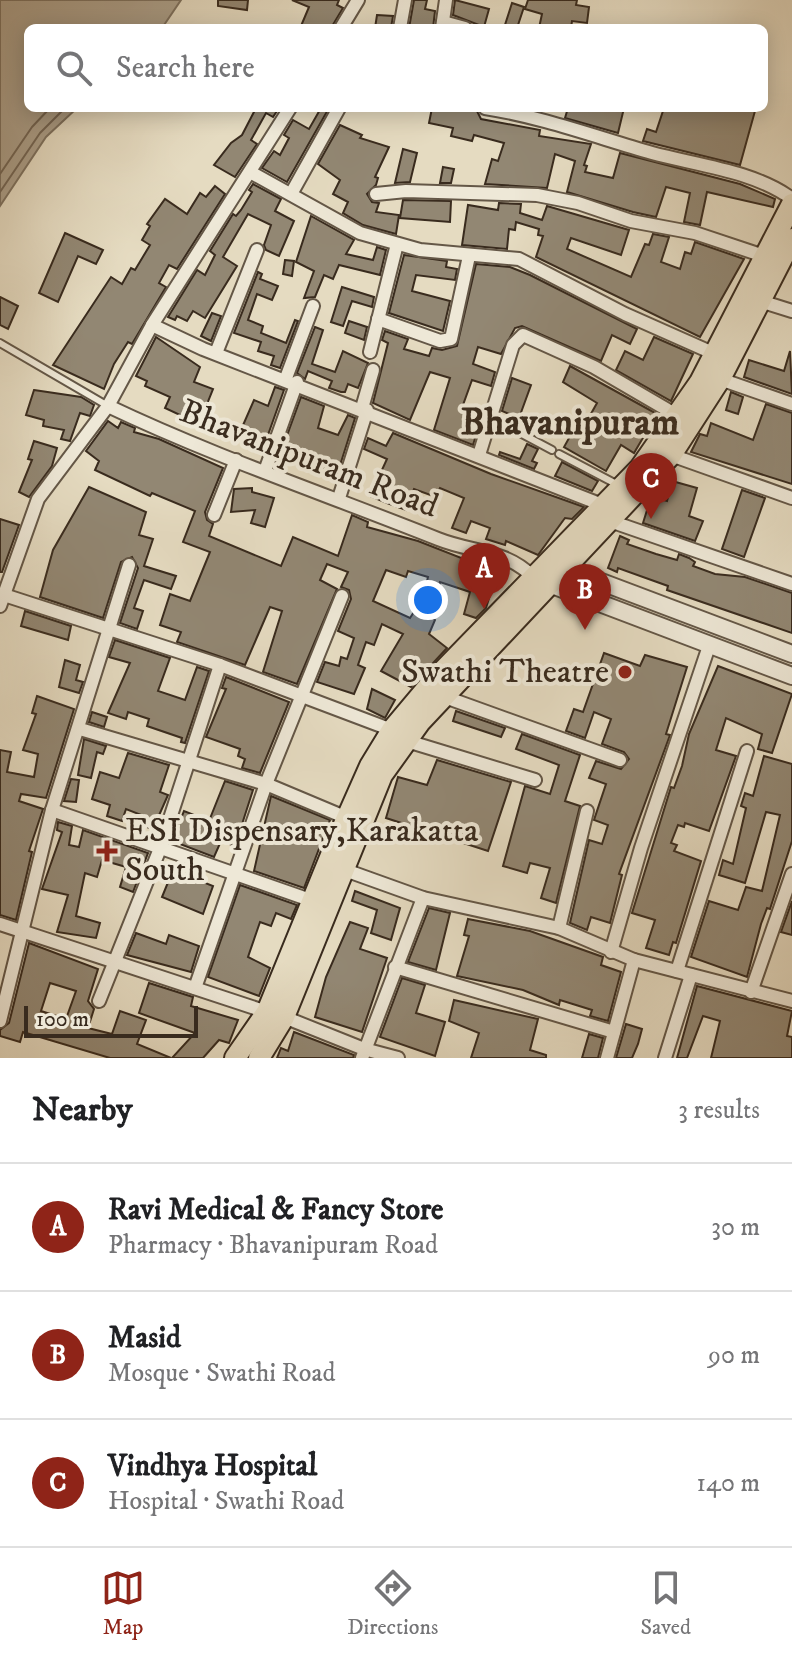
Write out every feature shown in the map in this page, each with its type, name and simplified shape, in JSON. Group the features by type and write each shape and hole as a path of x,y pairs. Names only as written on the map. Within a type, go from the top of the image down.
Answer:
{"highway":[{"path":"607,514 622,487 678,416 715,354 792,201"},
{"path":"259,1058 313,901 370,766 542,581 607,514 671,455 720,379 792,239"},
{"path":"235,1058 276,1015 345,870 400,735 445,697 542,581"}],"street":[{"path":"343,24 358,0"},
{"path":"401,24 405,0"},
{"path":"443,24 446,0"},
{"path":"288,112 152,325 108,406 38,499 2,600 220,665 400,735 535,780"},
{"path":"291,194 337,112"},
{"path":"530,112 551,114 770,187 792,201"},
{"path":"250,172 360,233 397,244 469,256 519,259 625,314 715,354"},
{"path":"376,194 406,191 537,195 631,221 695,233 764,256"},
{"path":"370,352 397,244"},
{"path":"216,353 257,250"},
{"path":"378,319 440,341 451,339 469,256"},
{"path":"760,301 792,311"},
{"path":"265,471 313,306"},
{"path":"152,325 479,455 607,514 792,584"},
{"path":"479,455 513,345 523,335 594,367 678,416"},
{"path":"339,498 373,370"},
{"path":"720,379 792,404"},
{"name":"Bhavanipuram Road","path":"108,406 175,438 339,498 443,541 517,561 542,581"},
{"path":"671,455 792,498"},
{"path":"214,515 236,460"},
{"path":"517,561 559,565 792,654"},
{"path":"0,1019 4,988 23,930 52,810 80,729 129,565"},
{"path":"542,581 792,676"},
{"path":"195,988 266,784 342,596"},
{"path":"611,952 641,848 709,646"},
{"path":"99,1001 112,962 161,846 220,665"},
{"path":"445,697 620,760"},
{"path":"80,729 266,784 347,818"},
{"path":"677,971 747,751"},
{"path":"52,810 313,901"},
{"path":"559,928 587,811"},
{"path":"345,870 423,898 559,928 634,960 792,1001"},
{"path":"751,992 792,874"},
{"path":"363,1054 423,898"},
{"path":"0,924 276,1015 363,1054 398,1058"},
{"path":"607,1058 634,960"},
{"path":"395,967 614,1032"},
{"path":"665,1058 691,975"}],"lane":[{"path":"0,343 108,406"},
{"path":"490,417 552,450"},
{"path":"559,454 622,487"}],"water":[{"path":"0,0 181,0 165,24 24,24 24,112 73,112 46,137 0,206"}],"building":[{"path":"218,0 248,0 247,10 218,6"},
{"path":"292,0 339,0 337,5 343,8 333,24 302,24 309,7"},
{"path":"414,0 427,0 425,9 435,11 433,24 410,24"},
{"path":"455,0 489,9 485,24 453,15"},
{"path":"528,0 577,0 576,5 589,7 587,23 572,21 572,24 540,24 542,14 525,9"},
{"path":"512,3 524,7 518,24 505,24"},
{"path":"377,15 393,16 392,24 376,24"},
{"path":"254,112 276,112 273,117 266,113 251,140 257,144 235,177 214,165 231,143 242,135"},
{"path":"319,112 327,112 287,182 262,168 274,151 280,155 289,138 284,135 293,120 309,129"},
{"path":"431,112 478,112 481,119 540,130 539,136 591,144 584,165 587,166 585,172 613,178 620,153 740,184 775,199 773,207 707,192 700,225 684,222 690,193 666,187 656,217 567,192 575,161 555,154 547,188 485,184 492,159 498,161 504,143 474,135 472,141 451,136 453,128 429,123"},
{"path":"567,112 623,112 618,133 565,118"},
{"path":"663,112 755,112 740,165 643,141 647,129 656,132"},
{"path":"340,125 362,135 360,138 389,147 375,177 378,178 376,185 367,194 372,202 379,203 376,212 399,215 396,234 363,225 343,213 348,202 333,194 340,180 318,164"},
{"path":"403,149 417,153 410,182 395,183"},
{"path":"443,167 454,169 451,183 440,183"},
{"path":"253,184 281,199 275,211 294,221 279,256 266,250 264,245 271,225 248,214 223,257 237,266 205,318 193,311 187,321 177,316 175,320 168,317 197,270 205,275 215,255 210,251 233,214 236,216 241,210 252,192 249,190"},
{"path":"215,186 225,194 177,269 169,265 159,283 166,287 132,344 128,342 114,364 104,389 53,365 111,277 122,284 131,268 135,270 150,245 142,240 150,226 147,224 165,199 187,214 200,193 206,197"},
{"path":"403,200 451,201 450,222 400,218"},
{"path":"499,203 521,204 520,213 542,220 547,206 629,230 621,255 571,238 567,249 631,277 645,244 649,245 653,234 669,237 661,262 680,269 685,252 691,254 695,242 744,259 700,337 536,257 543,236 538,235 539,229 516,222 515,230 509,229 507,249 462,245 468,205 498,210"},
{"path":"311,216 354,240 346,254 373,260 377,247 386,250 380,275 339,265 333,279 324,275 315,297 304,298 314,271 296,262"},
{"path":"65,233 103,250 96,264 78,256 58,302 39,293"},
{"path":"404,255 447,261 446,267 457,269 455,280 416,275 412,291 450,301 443,331 389,313"},
{"path":"285,260 294,261 292,276 283,274"},
{"path":"476,264 510,267 530,275 637,329 630,344 612,335 601,361 522,326 515,328 501,354 478,347 473,364 495,372 491,386 472,380 463,405 483,413 473,445 434,430 450,378 430,372 410,420 373,403 388,343 382,340 385,331 408,339 404,349 429,356 432,348 442,350 457,346"},
{"path":"258,272 262,274 260,279 278,286 272,300 257,294 248,320 263,326 261,333 286,343 295,320 298,321 280,368 271,365 274,356 258,351 261,342 234,333"},
{"path":"342,287 374,297 372,307 352,301 343,326 331,322"},
{"path":"0,297 18,306 8,329 0,325"},
{"path":"212,313 221,316 211,341 201,336"},
{"path":"349,321 367,327 364,340 345,333"},
{"path":"315,327 323,330 312,364 335,372 343,351 368,363 358,388 348,384 345,392 341,392 329,388 332,381 308,371 305,379 297,373"},
{"path":"156,337 200,367 194,382 213,389 199,424 165,408 170,397 145,386 147,381 136,376"},
{"path":"654,337 693,354 671,401 616,370 625,351 643,360"},
{"path":"790,351 792,394 744,377 749,360 784,371"},
{"path":"570,366 657,414 634,453 621,445 606,471 564,447 573,431 579,435 597,403 563,382"},
{"path":"512,378 531,385 519,418 502,411"},
{"path":"275,387 284,390 264,446 240,432 254,400 268,406"},
{"path":"34,390 81,397 94,405 90,416 80,413 70,441 61,439 64,430 43,426 44,420 26,415"},
{"path":"731,392 743,397 738,414 726,410"},
{"path":"301,397 324,406 318,428 338,435 348,415 355,418 336,478 323,473 327,461 310,455 307,466 296,462 297,457 281,452"},
{"path":"766,404 792,413 792,484 691,452 700,434 707,436 711,423 753,440"},
{"path":"108,421 118,428 121,422 135,428 134,432 159,439 223,468 205,512 207,520 213,524 209,536 281,566 293,537 338,556 352,515 368,522 367,527 418,541 497,572 486,608 476,618 464,614 470,592 440,582 435,620 429,634 447,648 411,687 381,671 403,634 382,624 374,645 366,642 358,665 365,668 354,694 317,682 325,662 339,666 341,657 347,659 354,638 338,631 351,599 349,590 341,587 348,572 327,564 320,580 337,589 297,684 263,672 282,611 270,607 245,665 177,642 181,632 160,625 170,594 190,601 210,552 183,542 195,511 152,493 150,496 95,470 99,461 86,451","holes":["386,570 406,577 408,571 428,577 423,598 410,618 373,601"]},
{"path":"393,433 491,474 584,507 572,519 565,518 538,555 506,541 505,545 486,539 490,528 471,521 466,533 452,528 464,498 440,488 436,497 414,489 406,510 387,503 370,496 387,459 364,449 368,438 386,446"},
{"path":"34,441 57,448 52,466 29,497 19,492 32,460 28,459"},
{"path":"527,444 538,449 532,461 537,463 534,469 499,455 500,452 520,459"},
{"path":"562,462 598,481 592,491 555,476"},
{"path":"672,481 697,488 689,516 703,521 695,541 643,523 648,507 653,509 657,498 667,501"},
{"path":"89,487 146,512 139,535 153,539 144,566 176,576 171,589 144,580 134,608 143,611 137,629 120,623 138,568 132,557 121,562 103,618 40,597 53,550"},
{"path":"252,488 252,492 274,498 265,527 251,523 255,510 231,512 234,489"},
{"path":"742,490 765,498 744,557 722,549"},
{"path":"0,519 19,525 2,572 0,572"},
{"path":"620,536 629,540 627,544 656,554 677,560 679,554 689,558 695,562 693,566 715,574 745,577 792,593 792,633 667,590 668,586 618,568 617,572 608,568"},
{"path":"25,611 71,626 68,640 21,626"},
{"path":"115,640 170,658 158,691 185,700 197,667 209,671 185,743 181,742 182,738 147,726 149,719 128,712 126,719 108,713 130,663 109,657"},
{"path":"604,653 640,666 645,655 687,667 666,734 670,735 619,874 622,875 610,923 591,917 587,930 570,923 589,840 602,844 608,825 594,820 606,784 589,778 596,761 621,769 629,759 624,752 602,744 611,719 594,712 585,738 566,731 574,709 583,712"},
{"path":"65,660 80,665 76,680 83,682 79,693 59,687"},
{"path":"718,666 792,694 772,753 758,749 762,734 726,718 716,750 736,756 709,831 685,823 684,827 678,825 671,843 677,845 674,851 701,861 676,943 673,942 669,955 646,948 655,920 632,913 671,787 674,788 682,766 689,734"},
{"path":"226,677 289,702 260,773 242,768 245,759 238,756 240,749 206,737 226,689 222,688"},
{"path":"372,689 395,700 385,718 367,709"},
{"path":"37,696 74,709 46,798 21,794 19,801 43,809 29,851 32,852 16,920 0,915 0,750 11,752 7,772 34,777 38,754 23,750 36,714 32,713"},
{"path":"456,711 505,728 501,737 453,721"},
{"path":"92,712 107,717 104,727 89,722"},
{"path":"522,734 580,755 565,801 580,806 556,903 541,898 550,868 530,863 527,873 503,866 525,786 550,794 559,765 516,749"},
{"path":"84,739 106,746 103,754 97,752 91,778 78,775"},
{"path":"128,753 169,765 160,792 168,795 153,829 141,825 144,816 126,809 122,821 107,816 110,805 92,799 100,772 119,778"},
{"path":"764,756 792,764 792,841 770,909 767,908 761,924 747,977 691,957 709,901 738,910 746,887 762,891 780,815 766,812 745,883 719,875 723,860 733,864 746,808 741,806 745,793 753,796"},
{"path":"437,760 511,782 488,851 386,818 398,777 427,785"},
{"path":"71,779 79,780 76,802 64,801"},
{"path":"225,781 253,790 235,846 221,841 214,857 172,841 184,811 209,821"},
{"path":"271,796 330,820 304,888 254,871"},
{"path":"58,822 72,826 69,845 79,847 83,830 148,853 133,892 120,887 126,867 102,860 97,877 85,873 76,916 100,923 96,938 57,932 68,895 42,889 62,832 57,830"},
{"path":"173,870 213,886 203,914 162,897"},
{"path":"240,885 297,905 291,919 276,913 271,926 260,922 248,957 270,968 259,996 208,977"},
{"path":"355,891 400,908 391,940 371,933 377,910 352,901"},
{"path":"792,901 792,935 781,932"},
{"path":"429,908 450,913 436,970 408,962"},
{"path":"468,919 530,931 603,957 601,965 621,972 608,1021 590,1016 592,1010 560,1000 559,1005 523,990 457,976 469,936 464,935"},
{"path":"350,922 368,928 360,949 387,958 362,1032 315,1017 326,977"},
{"path":"136,933 166,944 169,935 199,946 191,972 127,955"},
{"path":"29,943 98,969 88,1001 94,1009 88,1028 112,1034 120,1011 146,1020 137,1044 171,1058 110,1058 23,1032 20,1042 0,1036 0,1030 9,1023","holes":["50,983 76,991 66,1019 41,1011"]},
{"path":"402,978 425,985 416,1013 445,1022 435,1056 380,1037"},
{"path":"149,983 193,997 191,1006 238,1020 229,1043 219,1040 203,1058 172,1058 195,1033 139,1013"},
{"path":"697,986 792,1011 787,1036 792,1037 792,1058 711,1058 720,1021 703,1016 687,1058 677,1058"},
{"path":"454,1000 538,1019 530,1050 546,1055 546,1058 471,1058 479,1033 449,1021"},
{"path":"626,1024 642,1029 638,1044 632,1058 616,1058"},
{"path":"294,1032 354,1055 353,1058 277,1058 281,1048 288,1051"},
{"path":"589,1034 603,1038 598,1058 582,1058"}],"place":[{"name":"Vindhya Hospital","path":"651,519"},
{"name":"Ravi Medical & Fancy Store","path":"484,609"},
{"name":"Masid","path":"585,630"},
{"name":"Swathi Theatre","path":"625,672"},
{"name":"ESI Dispensary,Karakatta South","path":"107,851"}],"district":[{"name":"Bhavanipuram","path":"570,423"}]}
